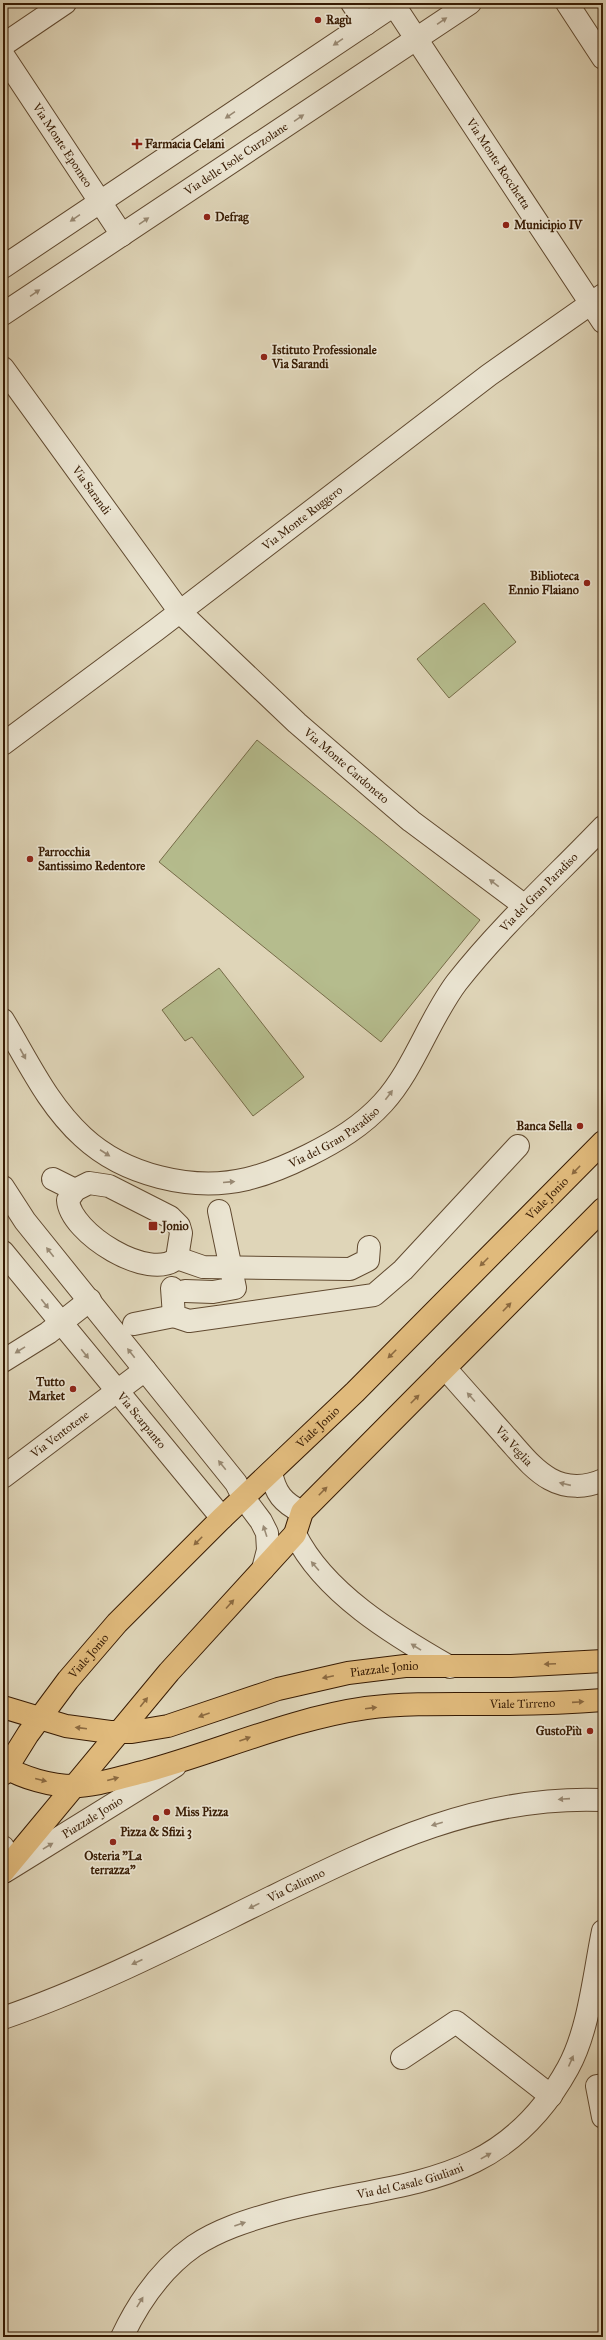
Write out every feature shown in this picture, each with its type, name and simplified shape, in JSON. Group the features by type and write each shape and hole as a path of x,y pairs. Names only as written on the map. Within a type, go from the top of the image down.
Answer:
{"main road":[{"name":"Viale Jonio","path":"39,1718 117,1623 243,1497 355,1392 603,1142"},
{"path":"3,1872 174,1666 295,1534 302,1512 603,1209"},
{"path":"450,1667 603,1660"},
{"name":"Piazzale Jonio","path":"441,1704 383,1706 334,1714 254,1736 182,1761 98,1783 75,1786 52,1783 4,1770 39,1718 66,1726 120,1732 143,1731 168,1726 278,1689 326,1677 382,1668 450,1667"},
{"name":"Viale Tirreno","path":"441,1704 527,1704 603,1700"},
{"path":"3,1706 39,1718"}],"street":[{"path":"3,45 65,3"},
{"path":"352,3 366,24"},
{"name":"Via delle Isole Curzolane","path":"3,314 470,3"},
{"path":"567,3 603,58"},
{"path":"3,267 395,4"},
{"name":"Via Monte Rocchetta","path":"395,4 415,40 597,300 603,322"},
{"name":"Via Monte Epomeo","path":"3,55 122,235"},
{"name":"Via Monte Ruggero","path":"3,744 180,612 483,380 597,300"},
{"name":"Via Sarandi","path":"3,368 180,612"},
{"name":"Via Monte Cardoneto","path":"180,612 297,723 351,770 411,821 525,906"},
{"name":"Via del Gran Paradiso","path":"3,1020 40,1085 57,1109 83,1138 123,1163 162,1177 206,1183 246,1180 274,1171 330,1144 358,1126 376,1110 395,1088 432,1020 453,988 495,937 603,827"},
{"path":"134,1324 174,1316 189,1321 206,1320 374,1295 403,1270 518,1146"},
{"path":"53,1179 75,1190"},
{"path":"89,1183 103,1184 170,1217 179,1226 181,1233 177,1258 165,1266 147,1265 126,1258 107,1246 80,1226 71,1212 68,1200 75,1190 89,1183"},
{"path":"3,1187 9,1212 90,1300 234,1479 243,1497 261,1521 267,1533 268,1550 262,1569"},
{"path":"174,1316 179,1290 213,1292 235,1288 219,1211"},
{"path":"177,1258 203,1267 350,1269 368,1260 369,1247"},
{"name":"Via Scarpanto","path":"3,1252 60,1324 222,1518"},
{"path":"3,1361 60,1324 90,1300"},
{"name":"Via Veglia","path":"445,1368 521,1454 544,1475 556,1482 570,1485 584,1486 603,1480"},
{"name":"Via Ventotene","path":"3,1477 145,1370"},
{"path":"271,1472 279,1496 287,1504 302,1512"},
{"name":"Piazzale Jonio","path":"295,1534 314,1566 354,1603 386,1628 450,1667"},
{"name":"Piazzale Jonio","path":"3,1872 182,1761"},
{"name":"Via Calimno","path":"3,2018 150,1956 348,1860 414,1832 470,1815 514,1805 569,1798 603,1800"},
{"path":"3,1847 5,1856 3,1866"},
{"name":"Via del Casale Giuliani","path":"122,2337 136,2309 150,2289 178,2259 202,2242 229,2228 280,2212 403,2186 458,2170 495,2152 514,2137 551,2096 568,2067 582,2034 603,1932"},
{"path":"402,2058 456,2022 551,2096"},
{"path":"603,2085 597,2086 603,2117"}],"green space":[{"path":"484,603 516,642 449,698 417,659"},
{"path":"257,740 480,920 381,1042 159,862"},
{"path":"219,968 304,1077 253,1116 192,1037 185,1041 162,1010"}],"place":[{"name":"Ragù","path":"318,20"},
{"name":"Farmacia Celani","path":"137,144"},
{"name":"Defrag","path":"207,217"},
{"name":"Municipio IV","path":"506,225"},
{"name":"Istituto Professionale Via Sarandi","path":"264,357"},
{"name":"Biblioteca Ennio Flaiano","path":"587,583"},
{"name":"Parrocchia Santissimo Redentore","path":"30,859"},
{"name":"Banca Sella","path":"580,1126"},
{"name":"Jonio","path":"153,1226"},
{"name":"Tutto Market","path":"73,1389"},
{"name":"GustoPiù","path":"590,1731"},
{"name":"Miss Pizza","path":"167,1812"},
{"name":"Pizza & Sfizi 3","path":"156,1818"},
{"name":"Osteria \"La terrazza\"","path":"113,1842"}]}
